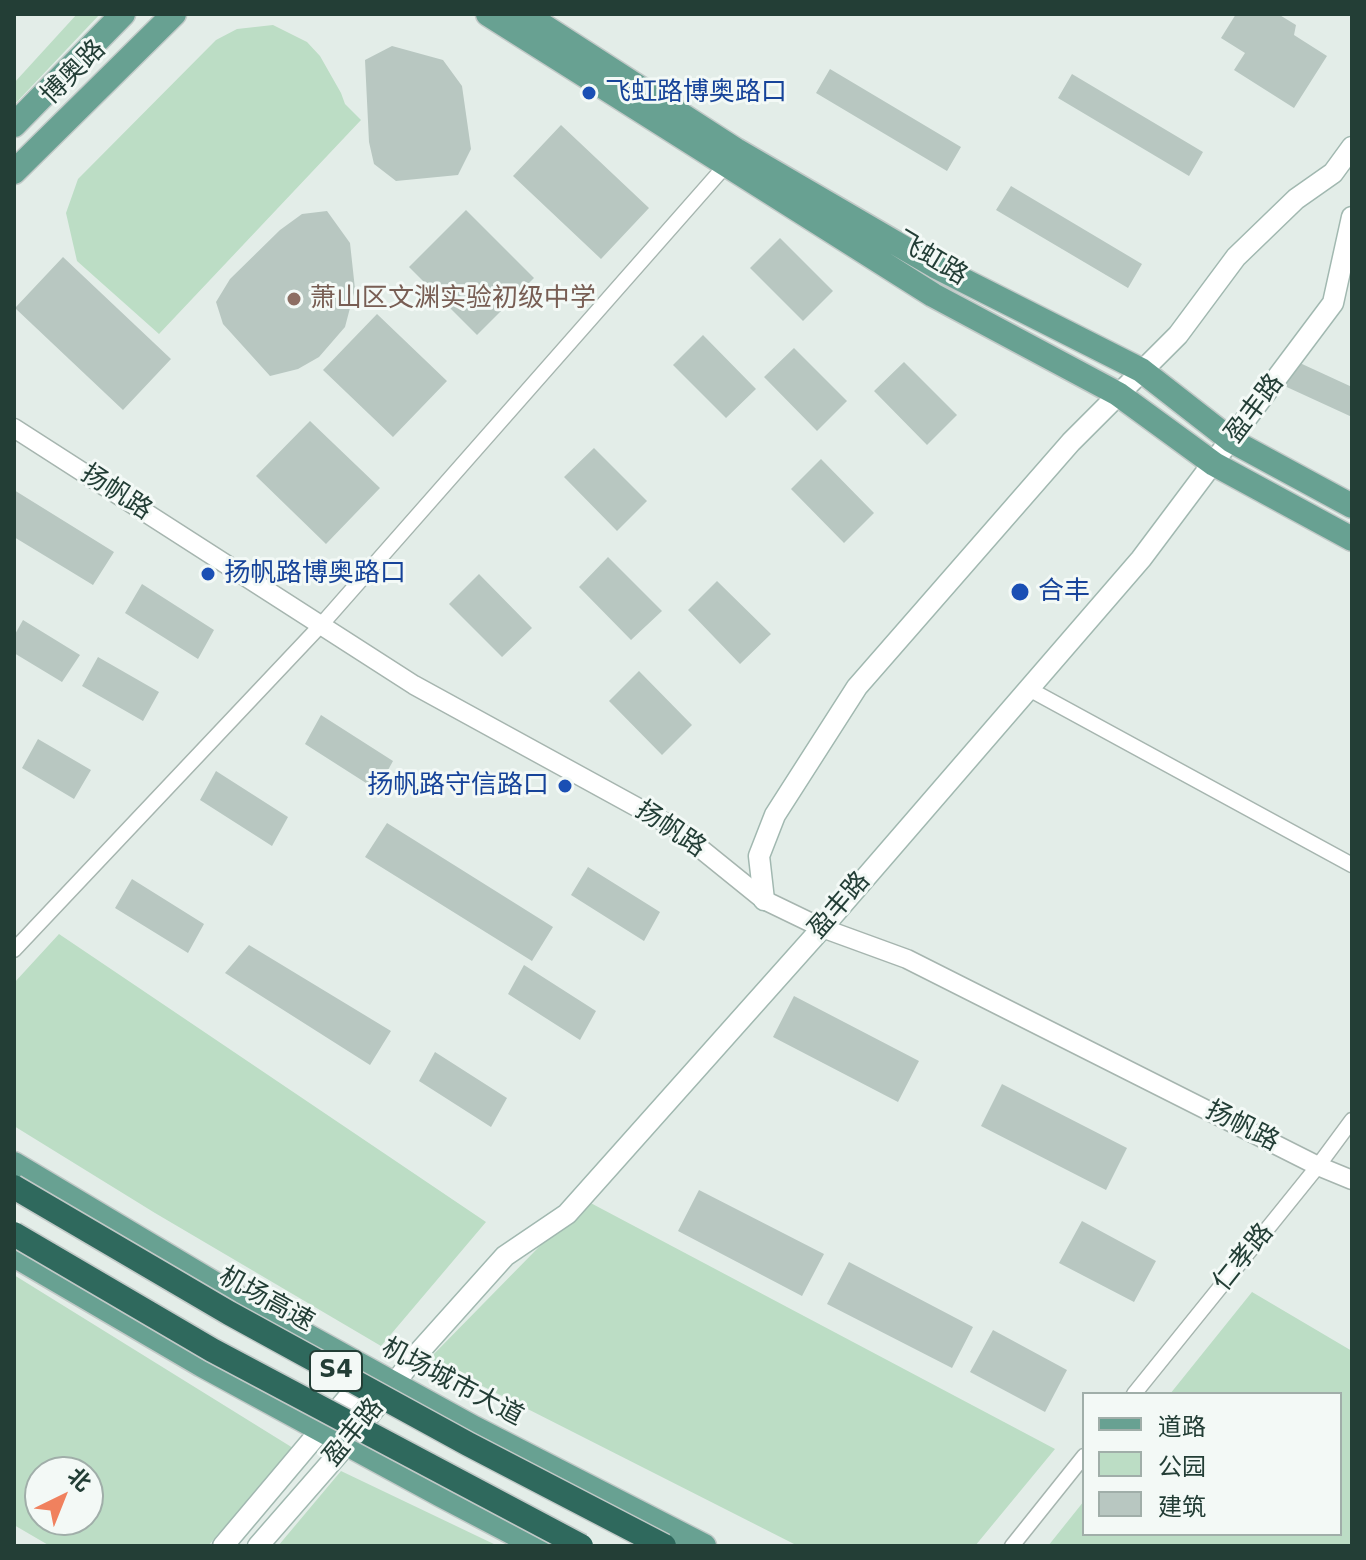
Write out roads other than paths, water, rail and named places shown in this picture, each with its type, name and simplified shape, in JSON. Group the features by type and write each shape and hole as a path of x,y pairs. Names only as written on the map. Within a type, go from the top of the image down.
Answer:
{"highway":[{"name":"机场高速","path":"14,1187 229,1313 468,1444 664,1546"},
{"name":"S4","path":"14,1234 212,1350 581,1546"}],"main road":[{"name":"博奥路","path":"14,125 123,14"},
{"name":"博奥路","path":"14,172 174,14"},
{"name":"飞虹路","path":"488,14 933,295 1118,394 1214,464 1352,539"},
{"name":"飞虹路","path":"525,14 736,150 922,258 1141,370 1232,441 1352,506"},
{"path":"764,900 759,856 775,815 857,687 1071,442 1178,335 1236,257 1296,199 1333,173 1352,147"},
{"name":"盈丰路","path":"258,1546 505,1256 567,1214 822,928 1141,559 1333,303 1352,217"},
{"name":"机场城市大道","path":"14,1164 235,1296 393,1384 704,1546"},
{"path":"14,1255 202,1365 538,1546"},
{"name":"盈丰路","path":"223,1546 370,1371"}],"street":[{"path":"14,950 321,625 726,165"},
{"name":"扬帆路","path":"14,428 414,685 675,828 764,900 822,928 907,959 1318,1166 1352,1180"},
{"path":"1029,689 1352,865"},
{"name":"仁孝路","path":"1136,1392 1352,1120"},
{"path":"1012,1546 1082,1458"}],"place":[{"name":"飞虹路博奥路口","path":"589,93"},
{"name":"萧山区文渊实验初级中学","path":"294,299"},
{"name":"扬帆路博奥路口","path":"208,574"},
{"name":"合丰","path":"1020,592"},
{"name":"扬帆路守信路口","path":"565,786"}]}
